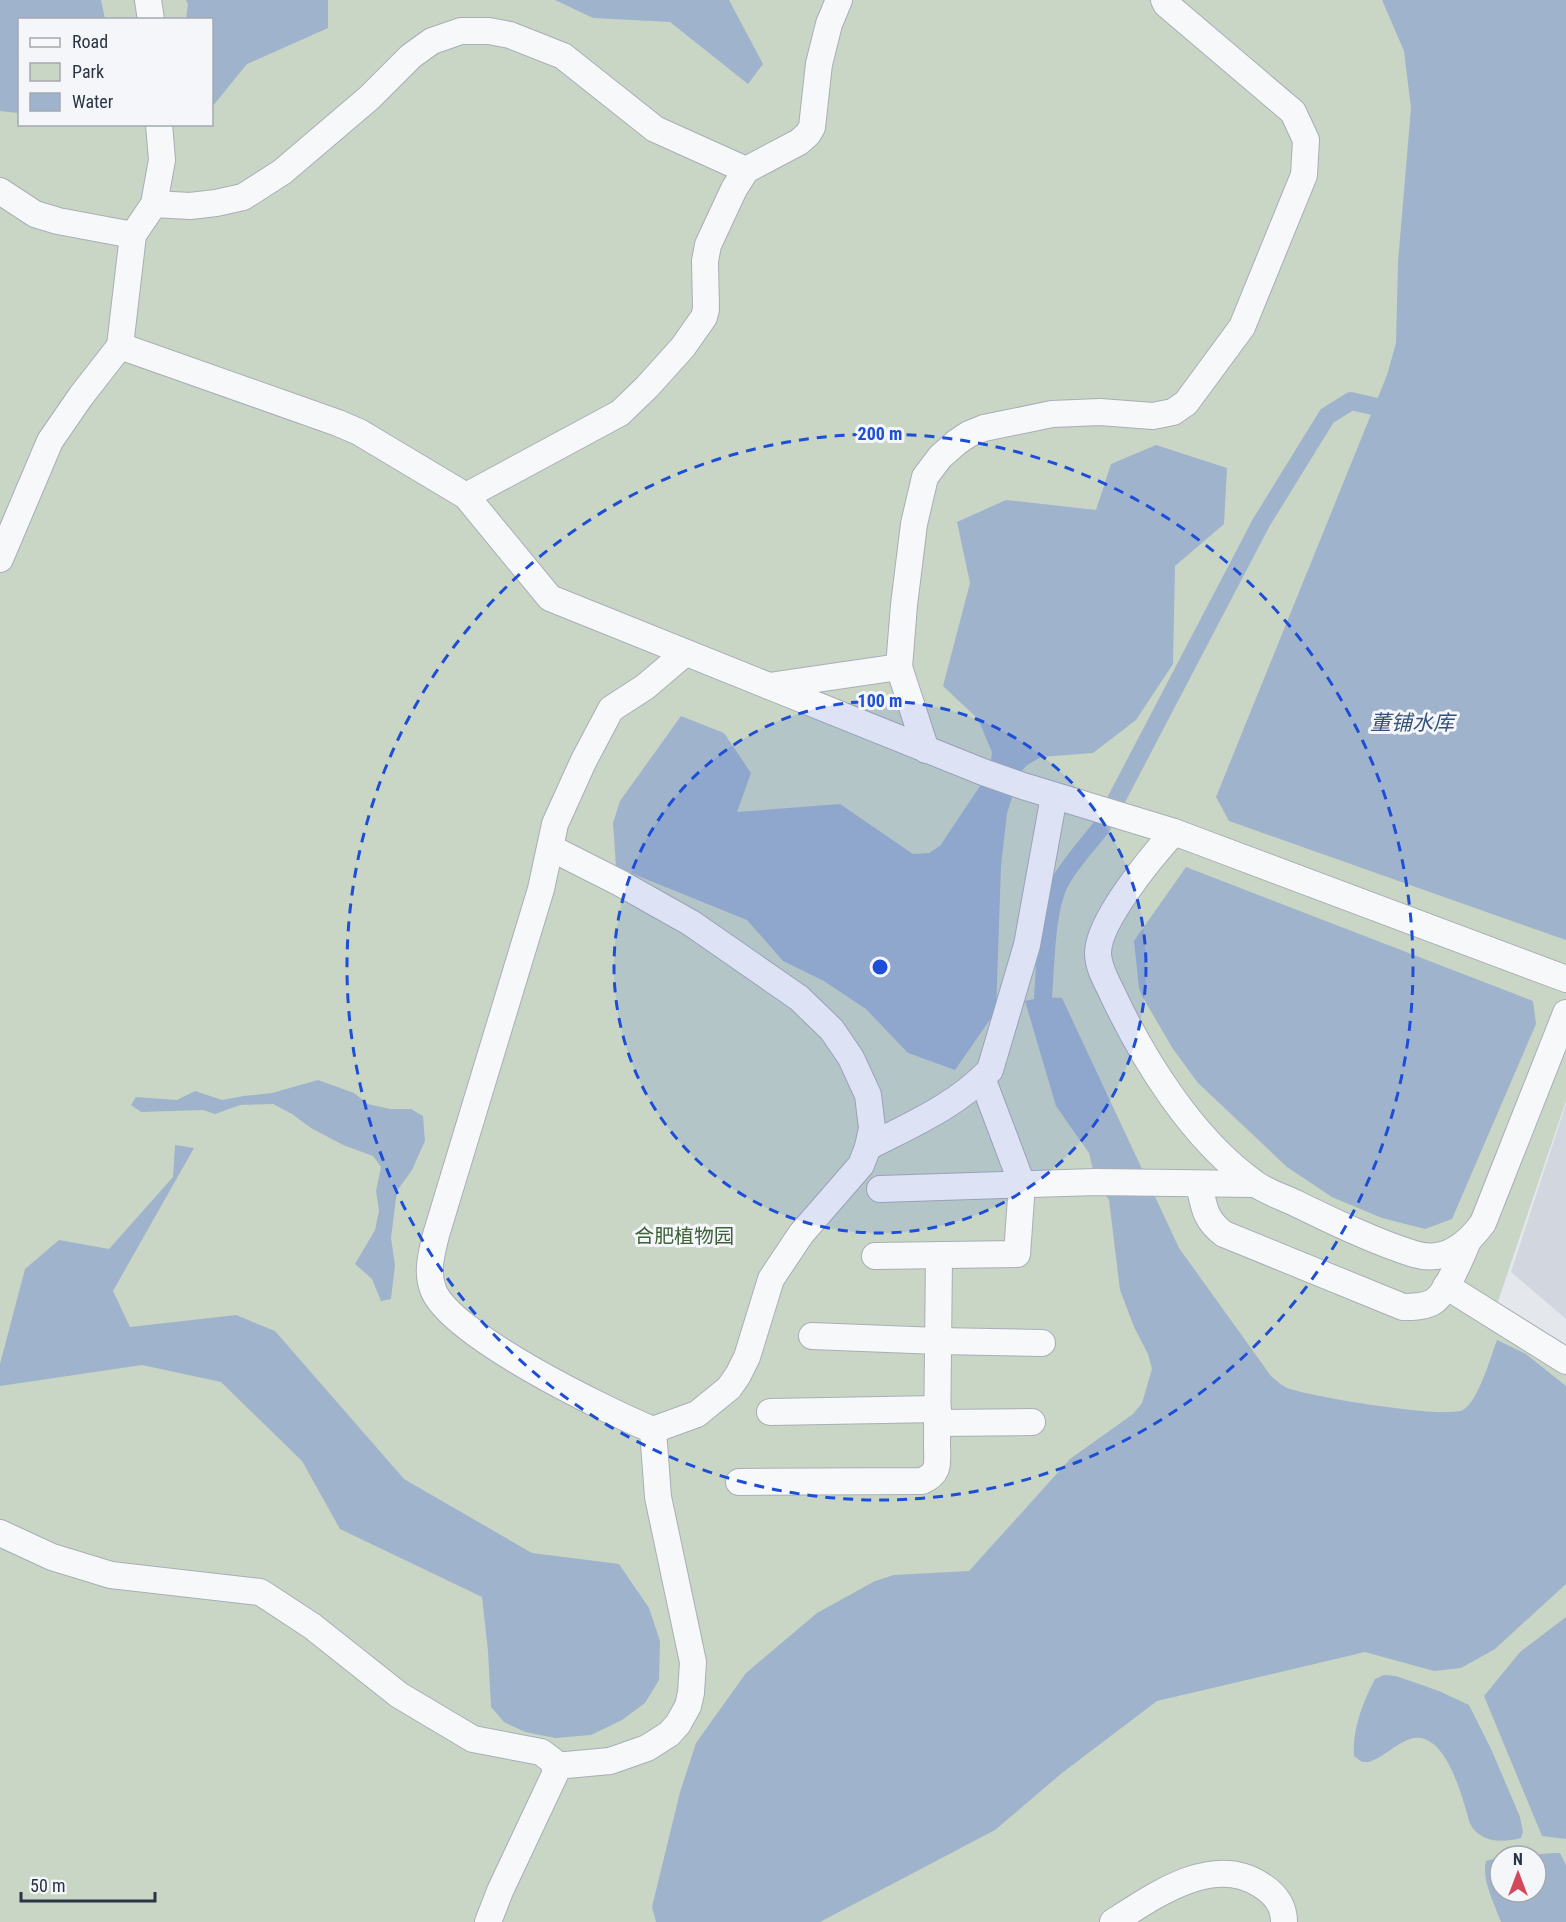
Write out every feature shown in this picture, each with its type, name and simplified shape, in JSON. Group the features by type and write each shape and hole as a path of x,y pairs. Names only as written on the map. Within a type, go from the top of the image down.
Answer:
{"street":[{"path":"148,0 151,18"},
{"path":"466,496 620,413 700,326 706,309 705,272 708,245 734,189 746,171 799,142 812,127 819,64 829,24 840,0"},
{"path":"926,750 899,667 914,524 925,477 940,457 969,434 984,428 1052,414 1100,412 1153,416 1173,412 1186,404 1242,327 1304,175 1306,140 1293,112 1164,0"},
{"path":"154,204 190,206 243,197 282,172 369,98 411,56 432,40 462,31 489,31 510,35 563,56 655,129 746,171"},
{"path":"0,559 50,441 120,346 133,235 154,204 162,160 159,126"},
{"path":"0,191 35,214 58,221 133,235"},
{"path":"120,346 359,432 466,496 550,598 983,772 1054,796 1149,823 1566,979"},
{"path":"551,848 691,923 799,998 832,1030 851,1058 868,1095 872,1128 861,1165 801,1234 771,1280 747,1357 738,1375 729,1388 697,1414 654,1430 626,1419 568,1390 476,1334 441,1304 430,1279 430,1258 538,901 555,825 584,760 611,709 645,687 685,653"},
{"path":"767,686 899,667"},
{"path":"868,1147 945,1108 990,1070 1027,945 1054,796"},
{"path":"1174,832 1144,866 1106,926 1099,944 1098,960 1101,969 1128,1028 1153,1071 1207,1140 1254,1184 1328,1219 1417,1255 1442,1255 1468,1241"},
{"path":"1186,1184 1205,1214 1224,1234 1402,1307 1422,1306 1434,1302 1446,1286 1468,1241 1483,1223 1566,1013"},
{"path":"875,1256 1017,1254 1022,1184 982,1078"},
{"path":"1186,1184 1202,1161 1207,1140"},
{"path":"880,1190 1096,1182 1254,1184"},
{"path":"739,1482 922,1481 933,1475 936,1468 938,1416 939,1255"},
{"path":"1446,1286 1566,1360"},
{"path":"812,1336 1042,1343"},
{"path":"770,1412 938,1416 1032,1422"},
{"path":"555,1766 610,1761 647,1748 673,1729 685,1714 688,1706 693,1662 657,1497 654,1430"},
{"path":"0,1533 52,1557 111,1575 260,1592 312,1626 399,1695 445,1723 473,1739 541,1752 554,1761 556,1772 500,1891 488,1922"},
{"path":"1113,1922 1183,1881 1221,1873 1240,1875 1254,1880 1275,1894 1284,1915 1284,1922"}],"shaded area":[{"path":"1566,1104 1566,1319 1511,1272"}],"green space":[{"name":"合肥植物园","path":"0,0 1566,0 1566,1101 1491,1322 1566,1374 1566,1922 0,1922"}],"water":[{"path":"0,0 101,0 105,18 18,18 18,113 0,111"},
{"path":"186,0 328,0 328,28 247,64 213,106 213,18 186,18 188,4"},
{"path":"555,0 729,0 763,64 748,84 670,22 593,18"},
{"name":"董铺水库","path":"1382,0 1566,0 1566,940 1229,821 1216,797 1387,375 1396,343 1398,262 1411,108 1404,51"},
{"path":"1156,445 1227,468 1224,524 1175,566 1173,664 1136,720 1093,753 1041,757 1027,765 1020,773 1007,813 1001,866 996,1011 955,1070 908,1053 866,1009 824,981 783,961 747,920 616,867 613,823 620,801 681,716 724,733 751,773 737,812 840,804 913,854 929,853 940,846 982,783 991,761 992,752 978,719 943,686 970,583 957,522 1006,500 1096,510 1111,464"},
{"path":"1186,867 1533,1001 1536,1024 1452,1219 1425,1229 1382,1218 1332,1197 1287,1167 1198,1083 1173,1049 1142,996 1139,988 1134,941"},
{"path":"1043,997 1062,998 1179,1248 1271,1376 1280,1384 1304,1393 1378,1406 1431,1412 1463,1410 1479,1389 1497,1340 1526,1354 1566,1386 1566,1584 1495,1649 1461,1668 1434,1671 1365,1652 1157,1701 1062,1773 995,1830 820,1922 656,1922 652,1907 680,1792 696,1743 746,1673 817,1613 875,1581 894,1575 969,1571 1070,1459 1133,1414 1142,1403 1152,1369 1148,1354 1134,1327 1120,1290 1109,1200 1096,1182 1089,1153 1056,1106 1025,1001"},
{"path":"318,1080 354,1093 368,1104 390,1109 411,1109 423,1116 425,1141 412,1170 397,1191 391,1238 395,1265 391,1299 381,1301 372,1279 355,1264 375,1230 379,1211 376,1191 381,1167 373,1156 343,1145 273,1104 240,1105 215,1114 203,1110 141,1112 131,1105 136,1097 177,1100 195,1091 222,1100 272,1093"},
{"path":"175,1145 194,1148 113,1291 130,1327 236,1315 275,1331 404,1479 532,1553 619,1564 649,1608 660,1641 659,1680 645,1703 622,1720 591,1735 555,1738 525,1732 504,1722 491,1707 482,1597 340,1529 302,1461 221,1382 142,1365 0,1386 0,1364 25,1269 59,1240 109,1249 173,1177"},
{"path":"1566,1617 1566,1839 1542,1836 1484,1696 1520,1652"},
{"path":"1384,1675 1396,1676 1439,1691 1469,1705 1492,1751 1520,1817 1523,1832 1521,1838 1507,1841 1492,1840 1475,1830 1470,1824 1451,1768 1434,1744 1423,1739 1410,1739 1369,1762 1362,1762 1354,1756 1355,1736 1363,1706 1375,1679"},
{"path":"1560,1853 1566,1865 1566,1922 1501,1922 1494,1904 1548,1904 1548,1854"},
{"path":"1488,1860 1488,1887 1485,1876 1486,1861"}],"waterway":[{"path":"1115,802 1261,523 1327,416 1351,401 1377,407"},
{"path":"1043,997 1047,935 1057,889 1072,864 1103,825"}]}
